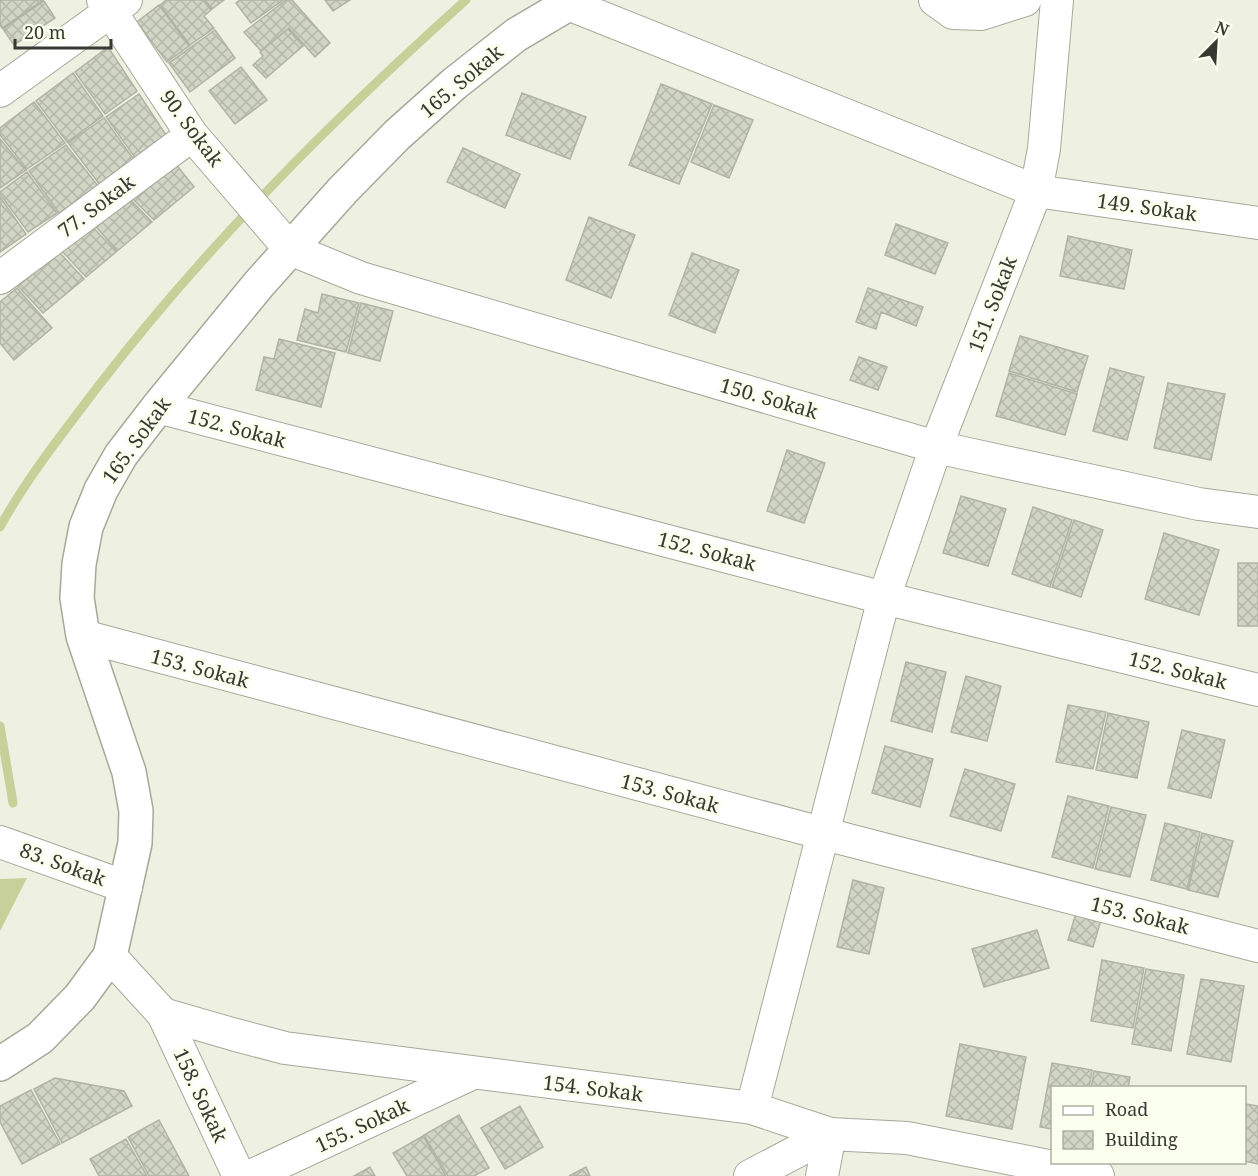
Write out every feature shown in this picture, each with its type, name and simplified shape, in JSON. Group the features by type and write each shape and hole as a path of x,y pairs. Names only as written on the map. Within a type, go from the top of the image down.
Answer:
{"main road":[{"name":"165. Sokak","path":"0,1064 39,1038 80,997 110,956 135,843 136,811 131,782 113,720 83,636 76,598 86,527 100,490 121,455 158,407 290,249 390,142 454,84 516,35 572,2"}],"street":[{"path":"935,0 953,13 981,14 1025,0"},
{"name":"151. Sokak","path":"752,1108 825,834 884,598 936,447 1036,191 1044,149 1057,0"},
{"name":"149. Sokak","path":"572,2 1036,191 1258,223"},
{"path":"0,91 113,4"},
{"name":"90. Sokak","path":"113,4 192,135 290,249"},
{"name":"77. Sokak","path":"0,278 192,135"},
{"name":"150. Sokak","path":"290,249 361,278 936,447 1199,504 1258,512"},
{"name":"152. Sokak","path":"158,407 884,598 1258,690"},
{"name":"153. Sokak","path":"83,636 825,834 1258,946"},
{"name":"83. Sokak","path":"0,842 126,887"},
{"path":"110,956 163,1014"},
{"name":"154. Sokak","path":"163,1014 285,1048 752,1108 830,1134 907,1138 1098,1176"},
{"name":"158. Sokak","path":"163,1014 239,1176"},
{"name":"155. Sokak","path":"251,1176 473,1073"},
{"path":"750,1176 830,1134"},
{"path":"822,1176 830,1134"}],"shaded area":[{"path":"27,878 0,931 0,879"}],"building":[{"path":"0,0 43,0 2,28"},
{"path":"166,0 203,0 211,10 204,16 214,28 190,45 160,5"},
{"path":"205,0 224,0 212,9"},
{"path":"240,0 283,0 251,23 236,3"},
{"path":"286,0 292,0 330,43 315,57 289,28 261,51 244,32"},
{"path":"325,0 350,0 333,11"},
{"path":"44,1 55,18 14,45 3,29"},
{"path":"159,5 189,46 167,62 137,22"},
{"path":"288,29 303,46 266,78 253,65 263,56 260,52"},
{"path":"215,30 235,58 190,92 169,63"},
{"path":"108,47 137,91 105,114 75,72"},
{"path":"241,67 267,100 235,124 209,91"},
{"path":"73,73 103,116 67,142 36,101"},
{"path":"661,84 712,104 679,184 629,165"},
{"path":"522,93 586,117 570,159 506,135"},
{"path":"139,94 168,138 136,159 106,117"},
{"path":"34,102 65,143 27,169 0,135 0,128"},
{"path":"714,105 753,120 729,178 691,162"},
{"path":"104,118 135,161 100,185 68,143"},
{"path":"0,139 26,170 0,188"},
{"path":"66,145 98,186 59,213 29,171"},
{"path":"463,148 520,174 505,208 447,182"},
{"path":"171,158 194,187 154,220 128,194"},
{"path":"27,172 57,213 28,232 0,194"},
{"path":"126,195 152,222 117,251 93,223"},
{"path":"0,197 26,234 0,252"},
{"path":"589,217 635,235 611,298 566,280"},
{"path":"896,224 948,243 935,274 885,255"},
{"path":"91,225 116,252 86,277 61,250"},
{"path":"1068,236 1132,250 1124,289 1060,276"},
{"path":"59,252 84,279 43,313 18,286"},
{"path":"692,253 739,270 715,333 669,315"},
{"path":"17,288 52,328 14,360 0,343 0,302"},
{"path":"868,288 923,307 916,326 881,312 876,329 856,322"},
{"path":"322,294 359,303 346,352 297,340 305,309 318,313"},
{"path":"361,303 393,311 380,361 348,353"},
{"path":"1020,336 1088,356 1077,392 1009,371"},
{"path":"279,339 335,353 321,407 256,390 264,357 274,359"},
{"path":"859,357 887,367 878,390 850,380"},
{"path":"1110,368 1144,377 1127,440 1093,431"},
{"path":"1009,373 1077,394 1065,435 996,416"},
{"path":"1168,383 1225,394 1211,460 1154,448"},
{"path":"787,450 825,463 804,523 767,511"},
{"path":"961,496 1006,509 988,566 943,553"},
{"path":"1033,507 1072,520 1050,587 1012,574"},
{"path":"1074,520 1103,530 1081,597 1052,587"},
{"path":"1164,533 1219,550 1199,615 1145,599"},
{"path":"1238,563 1258,563 1258,626 1238,626"},
{"path":"906,662 946,672 932,732 891,721"},
{"path":"966,676 1001,686 987,741 951,732"},
{"path":"1068,705 1106,712 1093,769 1056,762"},
{"path":"1108,713 1149,722 1137,778 1096,770"},
{"path":"1182,730 1225,740 1211,798 1168,788"},
{"path":"885,746 933,759 920,807 872,793"},
{"path":"965,769 1015,784 1001,831 950,816"},
{"path":"1068,796 1109,806 1093,868 1052,857"},
{"path":"1111,807 1146,815 1130,877 1095,869"},
{"path":"1165,823 1200,832 1187,889 1151,880"},
{"path":"1202,833 1233,841 1218,897 1188,890"},
{"path":"853,880 884,888 869,954 837,947"},
{"path":"1076,913 1101,920 1093,947 1068,940"},
{"path":"1037,930 1049,968 984,987 972,949"},
{"path":"1102,960 1144,968 1133,1028 1091,1021"},
{"path":"1146,969 1184,975 1171,1051 1132,1044"},
{"path":"1201,979 1244,986 1231,1062 1187,1054"},
{"path":"960,1044 1026,1057 1012,1129 946,1116"},
{"path":"1052,1063 1092,1070 1089,1086 1051,1086 1051,1129 1040,1127"},
{"path":"1094,1071 1130,1077 1128,1086 1091,1086"},
{"path":"55,1078 124,1091 132,1106 62,1143 34,1089"},
{"path":"31,1090 60,1144 22,1164 0,1122 0,1106"},
{"path":"1246,1104 1258,1106 1258,1164 1246,1161"},
{"path":"520,1106 543,1147 505,1169 481,1128"},
{"path":"459,1115 489,1168 474,1176 448,1176 424,1135"},
{"path":"159,1120 189,1176 149,1176 128,1137"},
{"path":"423,1136 446,1176 407,1176 393,1153"},
{"path":"126,1139 147,1176 99,1176 90,1159"},
{"path":"370,1167 375,1176 354,1176"},
{"path":"586,1167 590,1176 569,1176"}],"waterway":[{"path":"0,527 33,474 96,389 181,285 319,138 466,0"},
{"path":"0,726 13,803"}]}
